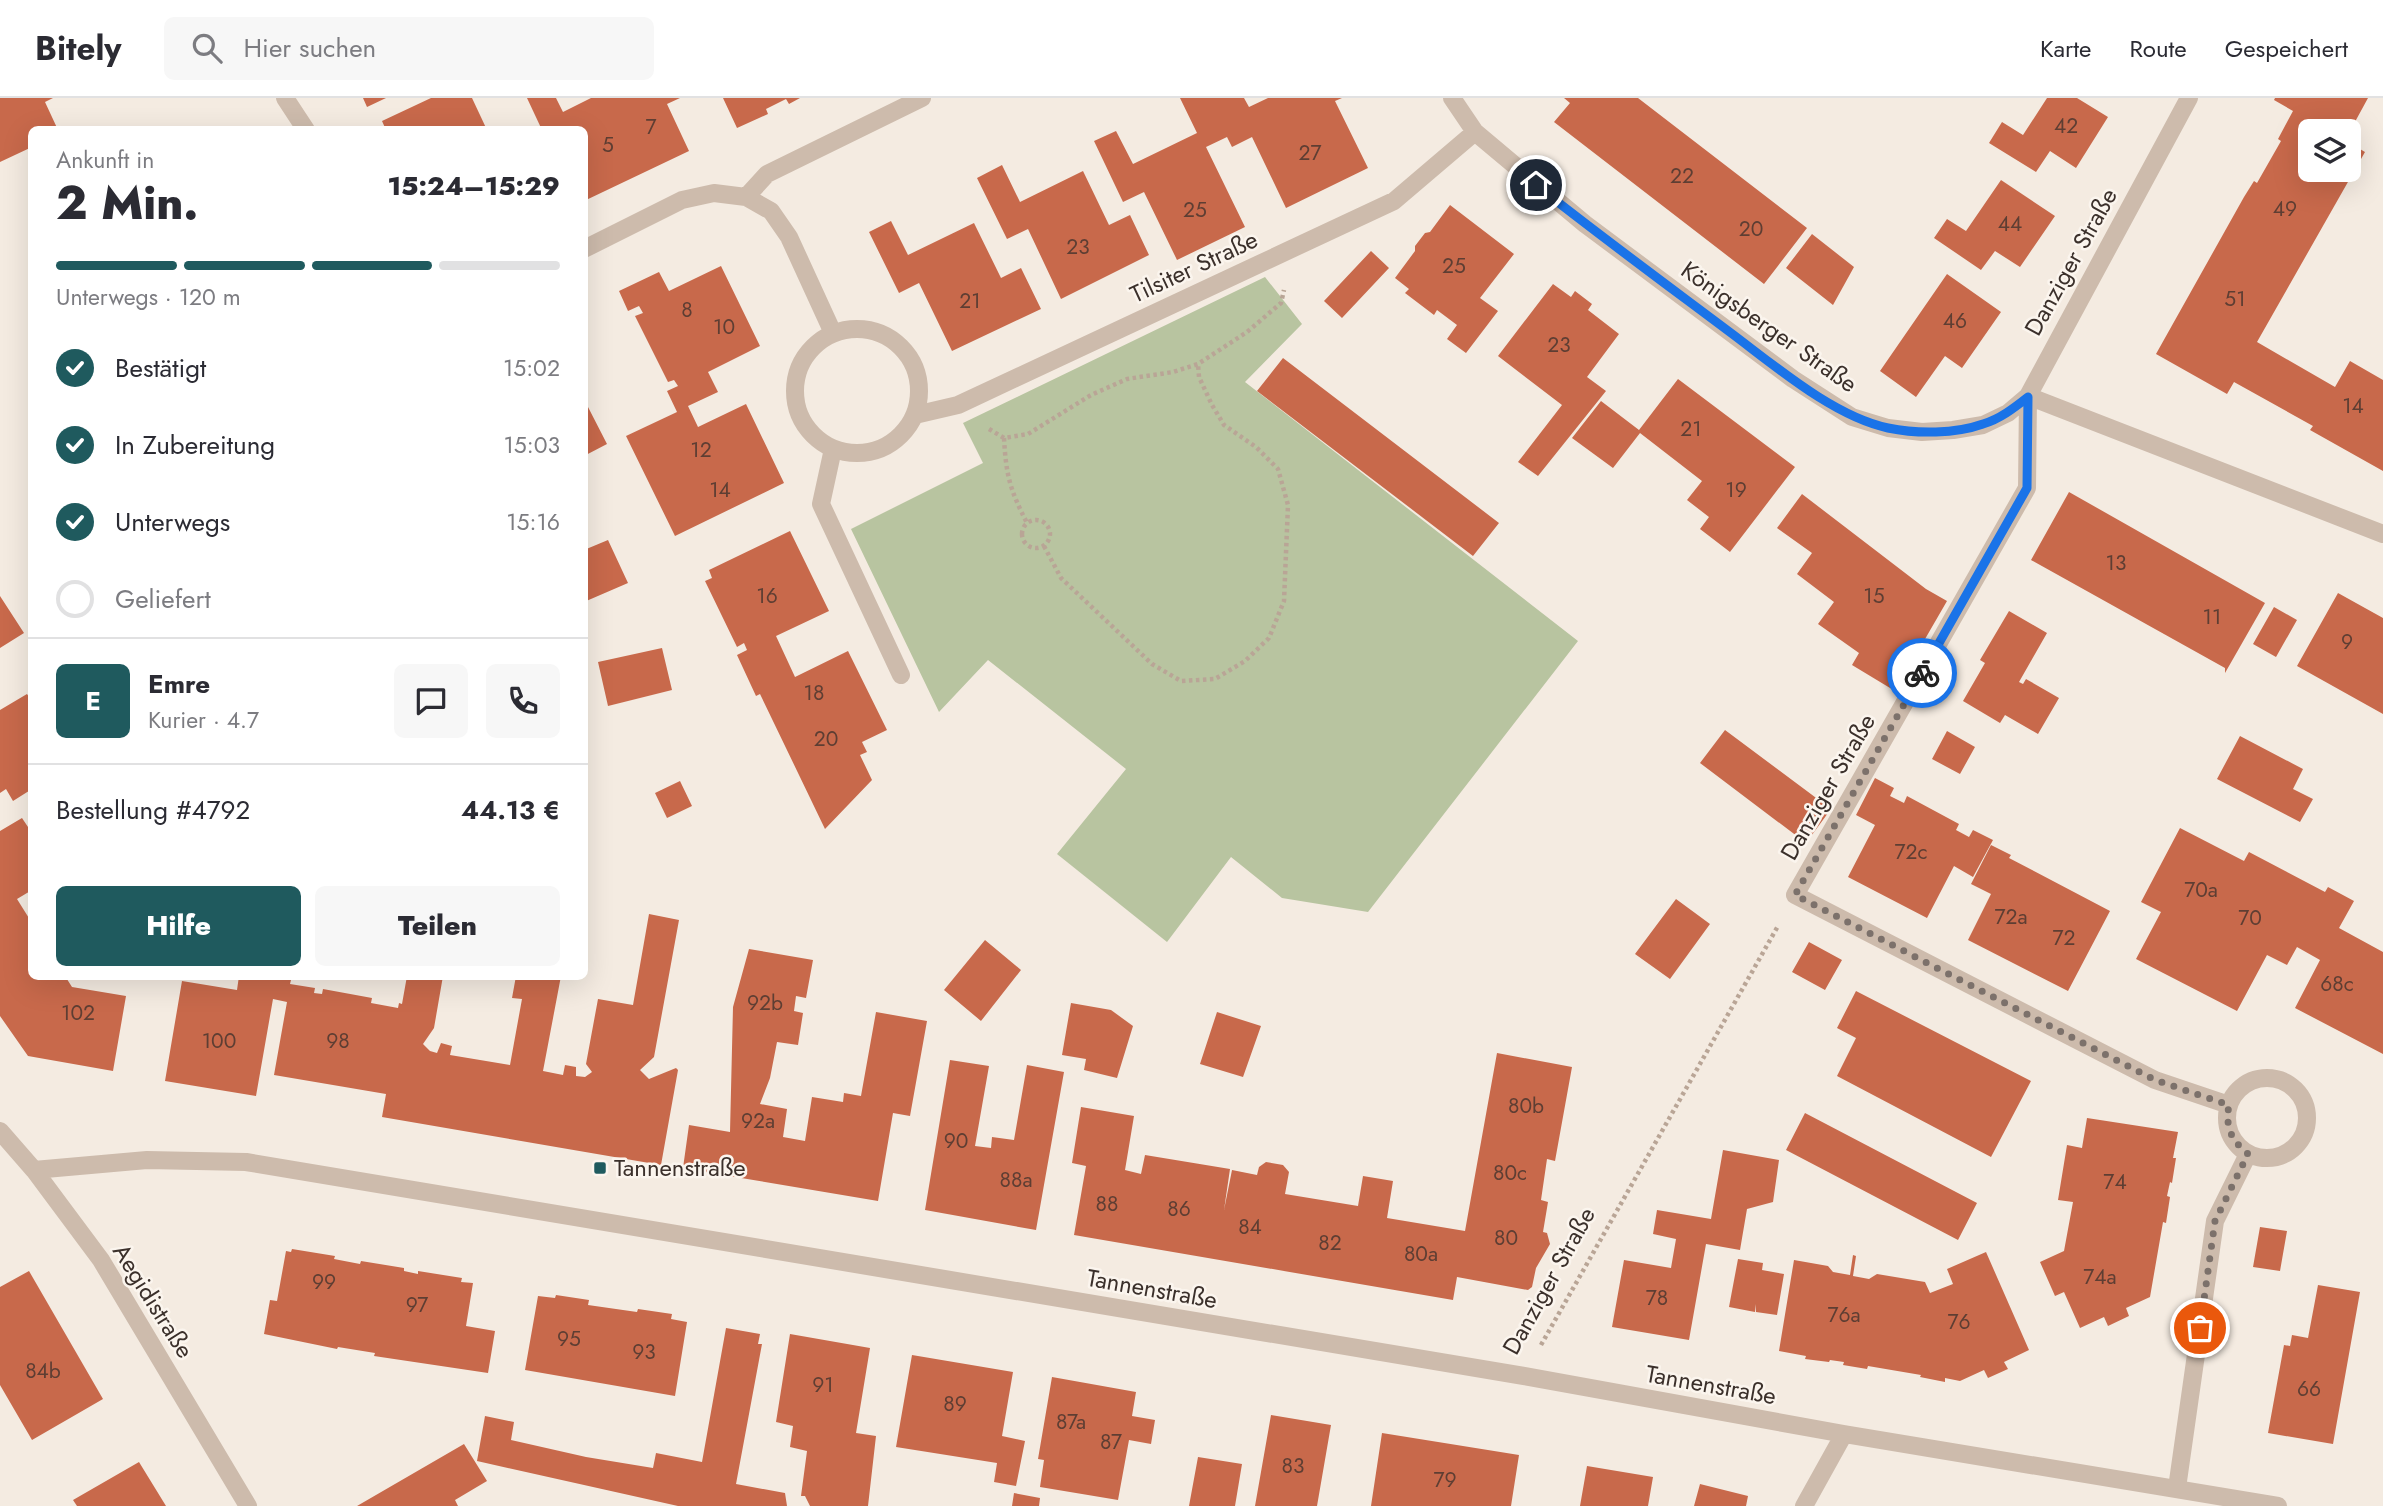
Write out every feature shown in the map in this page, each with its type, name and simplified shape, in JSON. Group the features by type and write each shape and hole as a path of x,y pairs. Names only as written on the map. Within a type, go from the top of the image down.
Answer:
{"street":[{"path":"285,98 303,126"},
{"path":"746,197 767,174 922,98"},
{"name":"Königsberger Straße","path":"1452,98 1475,132 1585,224 1793,379 1852,417 1888,428 1922,432 1953,430 1983,425 2008,412 2028,397"},
{"name":"Danziger Straße","path":"1795,895 2027,488 2028,397 2189,98"},
{"name":"Tilsiter Straße","path":"915,415 958,405 1394,201 1475,132"},
{"path":"588,247 682,200 714,193 746,197 771,211 789,237 833,332"},
{"path":"857,328 881,332 901,346 915,367 920,391 915,415 902,435 882,449 858,454 833,449 813,436 799,415 794,391 799,367 813,347 833,332 857,328"},
{"path":"2028,397 2383,534"},
{"path":"833,449 821,504 901,675"},
{"path":"1795,895 2155,1080 2229,1105"},
{"path":"2267,1077 2283,1080 2296,1090 2305,1104 2308,1120 2304,1136 2294,1149 2280,1157 2263,1159 2248,1154 2237,1145 2229,1133 2226,1119 2229,1105 2237,1091 2251,1081 2267,1077"},
{"name":"Aegidistraße","path":"0,1131 34,1170 101,1260 248,1506"},
{"path":"2177,1488 2215,1221 2248,1154"},
{"name":"Tannenstraße","path":"34,1170 147,1160 246,1162 1524,1376 1844,1434 2278,1506"},
{"path":"1804,1506 1844,1434"}],"path":[{"path":"973,398 986,428 1004,438 1028,434 1091,395 1127,379 1173,373 1198,364 1247,331 1281,303 1292,248"},
{"path":"1044,546 1061,578 1152,664 1181,681 1215,679 1245,661 1269,638 1284,601 1288,505 1278,469 1256,447 1224,425 1199,377 1198,364"},
{"path":"1004,438 1005,465 1011,492 1027,523"},
{"path":"1038,520 1047,526 1049,536 1044,546 1034,548 1024,542 1021,532 1027,523 1038,520"},
{"name":"Danziger Straße","path":"1524,1376 1795,895"}],"green space":[{"path":"1265,277 1302,324 1245,382 1578,641 1368,912 1282,898 1231,857 1167,942 1057,854 1126,769 988,660 939,712 851,529 983,463 963,423"}],"building":[{"path":"0,98 53,98 45,102 56,126 28,126 28,149 0,162"},
{"path":"363,98 386,98 367,107"},
{"path":"431,98 472,98 485,126 384,126 382,121"},
{"path":"527,98 556,98 563,112 591,98 680,98 667,104 689,151 588,199 588,126 540,126"},
{"path":"723,98 800,98 789,104 786,99 766,109 768,114 737,128"},
{"path":"1180,98 1244,98 1249,107 1268,98 1342,98 1335,101 1368,168 1286,208 1252,137 1232,147 1227,137 1206,147 1245,227 1177,260 1144,192 1123,202 1094,141 1116,131 1133,164 1197,133"},
{"path":"1564,98 1638,98 1807,228 1764,284 1554,122 1570,103"},
{"path":"2047,98 2077,98 2108,117 2076,168 2050,151 2036,172 1989,143 2002,122 2023,135"},
{"path":"2368,98 2357,119 2298,119 2298,182 2348,182 2257,342 2335,387 2350,361 2383,380 2383,471 2310,430 2313,426 2234,382 2227,394 2156,354 2244,197 2254,181 2257,183 2281,141 2278,139 2293,111 2274,100"},
{"path":"1002,165 1020,202 1083,171 1109,225 1130,215 1149,255 1061,299 1028,229 1007,239 977,178"},
{"path":"2001,180 2055,216 2020,267 1995,251 1981,270 1934,238 1947,219 1966,231"},
{"path":"1450,205 1514,254 1480,298 1498,311 1466,353 1447,339 1457,325 1437,310 1434,315 1405,293 1409,289 1395,278 1415,251 1415,246 1425,233 1430,232"},
{"path":"891,221 908,255 974,223 1001,278 1021,268 1041,309 952,351 919,283 899,293 869,232"},
{"path":"1812,234 1854,267 1833,305 1786,268"},
{"path":"1371,251 1389,268 1342,318 1324,301"},
{"path":"721,266 760,346 708,372 718,392 688,406 698,427 746,404 784,483 675,536 626,436 677,412 667,391 678,386 674,380 668,382 635,316 643,313 639,306 628,311 619,291 659,272 669,291"},
{"path":"1947,274 2001,312 1962,368 1945,356 1916,397 1880,371"},
{"path":"1553,284 1571,297 1575,291 1592,304 1588,310 1619,334 1587,377 1606,391 1538,476 1518,462 1562,405 1498,356"},
{"path":"1283,358 1499,523 1473,556 1257,391"},
{"path":"1678,379 1795,467 1730,552 1700,529 1709,517 1687,500 1702,481 1640,433 1613,468 1572,438 1601,401 1639,430"},
{"path":"588,407 607,444 588,454"},
{"path":"2069,492 2265,603 2225,673 2225,668 2031,560"},
{"path":"1802,494 1926,589 1947,601 1895,691 1852,665 1859,653 1818,624 1834,602 1797,574 1812,553 1777,528"},
{"path":"790,531 829,611 776,636 795,677 848,651 887,730 862,742 867,752 860,755 872,780 825,829 760,694 756,696 737,655 747,650 744,643 737,647 705,581 712,578 709,570"},
{"path":"608,540 628,583 588,600 588,548"},
{"path":"2338,593 2383,618 2383,714 2297,666"},
{"path":"0,596 24,633 0,648"},
{"path":"2274,607 2297,620 2276,657 2253,644"},
{"path":"2009,611 2047,633 2019,682 2023,684 2026,679 2059,698 2038,734 2005,715 2000,723 1963,701 1985,663 1980,660"},
{"path":"662,648 672,690 608,706 598,662"},
{"path":"28,695 28,792 13,801 6,789 0,793 0,710"},
{"path":"1725,730 1831,809 1806,843 1700,763"},
{"path":"1947,731 1975,747 1960,774 1932,759"},
{"path":"2240,736 2303,769 2293,789 2313,799 2300,822 2217,779"},
{"path":"1875,778 1894,788 1890,796 1904,803 1907,796 1959,824 1956,830 1969,837 1973,830 1993,840 1973,877 1954,866 1927,918 1848,877 1875,825 1856,815"},
{"path":"680,781 692,806 667,818 655,793"},
{"path":"22,818 28,827 28,892 17,899 28,917 28,980 68,980 72,987 126,996 113,1071 28,1056 0,1016 0,831"},
{"path":"2180,828 2244,861 2249,852 2325,892 2328,887 2354,901 2339,928 2383,952 2383,1054 2295,1008 2320,960 2297,947 2287,965 2267,955 2237,1011 2136,959 2161,912 2141,902"},
{"path":"1991,845 2011,855 2009,858 2110,911 2068,991 1968,940 1991,894 1971,884"},
{"path":"1676,899 1710,924 1670,979 1635,954"},
{"path":"649,914 679,920 654,1057 640,1070 649,1079 676,1068 678,1070 661,1165 382,1117 386,1094 274,1075 287,1002 273,999 256,1096 165,1081 182,981 237,990 238,980 291,980 290,984 315,988 314,993 322,994 323,989 372,998 371,1003 398,1008 399,1003 402,1004 406,980 442,980 434,1028 423,1044 430,1051 437,1053 441,1043 452,1046 450,1055 510,1065 522,999 512,998 515,980 560,980 543,1071 563,1075 565,1065 576,1067 576,1076 585,1077 592,1072 586,1064 598,999 633,1005"},
{"path":"985,940 1021,970 981,1021 944,990"},
{"path":"1809,942 1842,960 1825,990 1792,972"},
{"path":"749,949 813,960 806,998 796,996 794,1011 803,1013 798,1045 777,1042 770,1078 760,1104 787,1109 783,1137 805,1141 812,1097 843,1102 844,1093 861,1096 876,1012 927,1021 910,1116 893,1113 878,1201 729,1176 729,1169 728,1176 683,1168 689,1125 730,1132 733,1007"},
{"path":"1856,991 2031,1081 1991,1157 1837,1076 1856,1038 1837,1028"},
{"path":"1071,1003 1111,1010 1133,1026 1117,1078 1084,1070 1086,1059 1062,1055"},
{"path":"1217,1012 1261,1026 1243,1077 1200,1064"},
{"path":"1497,1053 1572,1067 1555,1161 1547,1159 1541,1200 1548,1202 1543,1232 1547,1233 1550,1244 1536,1268 1532,1287 1528,1290 1457,1277 1453,1300 1074,1235 1086,1166 1072,1163 1081,1107 1134,1116 1125,1170 1141,1174 1145,1155 1230,1169 1224,1210 1232,1170 1257,1175 1259,1167 1266,1162 1283,1165 1289,1172 1285,1194 1358,1206 1363,1176 1393,1181 1387,1218 1465,1231"},
{"path":"950,1060 989,1066 975,1146 991,1148 992,1137 1014,1140 1027,1065 1064,1072 1036,1230 925,1210"},
{"path":"1805,1113 1977,1203 1958,1240 1786,1150"},
{"path":"2087,1118 2178,1132 2172,1183 2170,1182 2167,1196 2170,1197 2166,1223 2163,1222 2150,1297 2126,1308 2129,1316 2108,1326 2104,1317 2080,1328 2064,1292 2055,1296 2040,1262 2064,1251 2073,1202 2058,1200 2067,1145 2082,1148"},
{"path":"1723,1150 1779,1160 1773,1202 1747,1209 1740,1250 1706,1244 1689,1340 1612,1327 1624,1260 1671,1268 1676,1239 1653,1234 1657,1210 1711,1219"},
{"path":"2260,1227 2287,1231 2280,1271 2253,1267"},
{"path":"292,1249 335,1256 334,1259 360,1264 361,1261 404,1268 404,1271 418,1274 418,1271 462,1278 461,1282 473,1283 466,1326 495,1331 488,1373 374,1356 375,1353 337,1349 264,1334 270,1300 277,1301 286,1251 291,1252"},
{"path":"1986,1252 2029,1350 2004,1362 2008,1369 1988,1378 1984,1370 1960,1381 1945,1378 1945,1382 1868,1366 1867,1369 1843,1365 1844,1362 1805,1359 1806,1356 1779,1351 1794,1260 1828,1266 1833,1272 1850,1275 1853,1255 1856,1256 1853,1276 1869,1279 1877,1274 1925,1282 1930,1293 1953,1284 1947,1269"},
{"path":"1738,1259 1763,1263 1762,1270 1784,1274 1777,1315 1756,1312 1756,1304 1755,1312 1729,1307"},
{"path":"29,1271 103,1399 32,1440 0,1385 0,1287"},
{"path":"2318,1285 2360,1292 2333,1444 2268,1433 2284,1345 2290,1346 2292,1335 2308,1338"},
{"path":"556,1295 589,1300 588,1305 672,1314 671,1319 687,1322 675,1396 525,1370 538,1296 555,1298"},
{"path":"726,1328 760,1334 758,1344 762,1344 736,1484 785,1493 787,1506 678,1506 477,1461 485,1416 514,1422 511,1440 586,1457 653,1468 656,1453 702,1462"},
{"path":"790,1334 870,1348 856,1433 876,1436 868,1506 810,1506 805,1496 801,1496 807,1451 790,1447 793,1426 776,1422"},
{"path":"912,1355 1013,1372 1002,1436 1025,1441 1016,1486 994,1482 997,1463 896,1447"},
{"path":"1052,1377 1136,1392 1132,1416 1155,1420 1151,1444 1129,1440 1118,1500 1040,1487 1044,1460 1038,1459"},
{"path":"1271,1415 1331,1425 1317,1506 1255,1506"},
{"path":"1382,1433 1519,1455 1511,1506 1371,1506"},
{"path":"464,1444 487,1481 455,1500 458,1506 357,1506"},
{"path":"1198,1457 1242,1464 1235,1506 1189,1506"},
{"path":"139,1462 166,1506 77,1506 73,1500"},
{"path":"1587,1466 1653,1477 1648,1506 1580,1506"},
{"path":"1700,1484 1748,1496 1746,1506 1694,1506"},
{"path":"1014,1493 1040,1498 1039,1506 1012,1506"}],"way so far":[{"path":"1922,673 1795,895 2155,1080 2229,1105 2226,1119 2229,1133 2237,1145 2248,1154 2215,1221 2200,1328"}],"place":[{"name":"Tannenstraße","path":"600,1168"}],"route":[{"path":"1536,185 1793,379 1852,417 1888,428 1922,432 1953,430 1983,425 2008,412 2028,397 2027,488 1922,673"}]}
